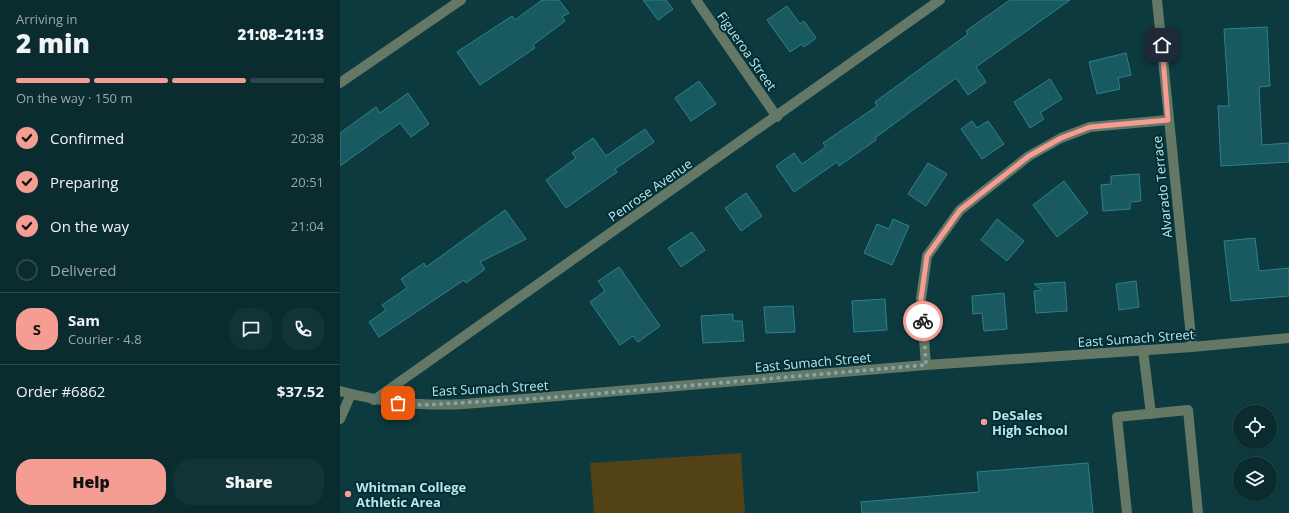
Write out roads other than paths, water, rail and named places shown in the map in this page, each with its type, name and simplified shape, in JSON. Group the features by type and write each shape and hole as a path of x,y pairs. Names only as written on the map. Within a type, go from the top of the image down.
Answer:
{"street":[{"path":"340,83 461,0"},
{"name":"Figueroa Street","path":"696,0 777,117"},
{"name":"Penrose Avenue","path":"374,400 777,117 940,0"},
{"name":"Alvarado Terrace","path":"1157,0 1192,347"},
{"path":"926,365 921,299 927,256 960,210 1029,156 1061,138 1090,127 1168,120"},
{"name":"East Sumach Street","path":"340,391 374,400 423,405 464,404 926,365 1192,347 1289,338"},
{"path":"1143,350 1151,414"},
{"path":"340,419 351,394"},
{"path":"1127,513 1117,417 1188,410 1198,513"}],"place":[{"name":"DeSales High School","path":"984,422"},
{"name":"Whitman College Athletic Area","path":"348,494"}]}
